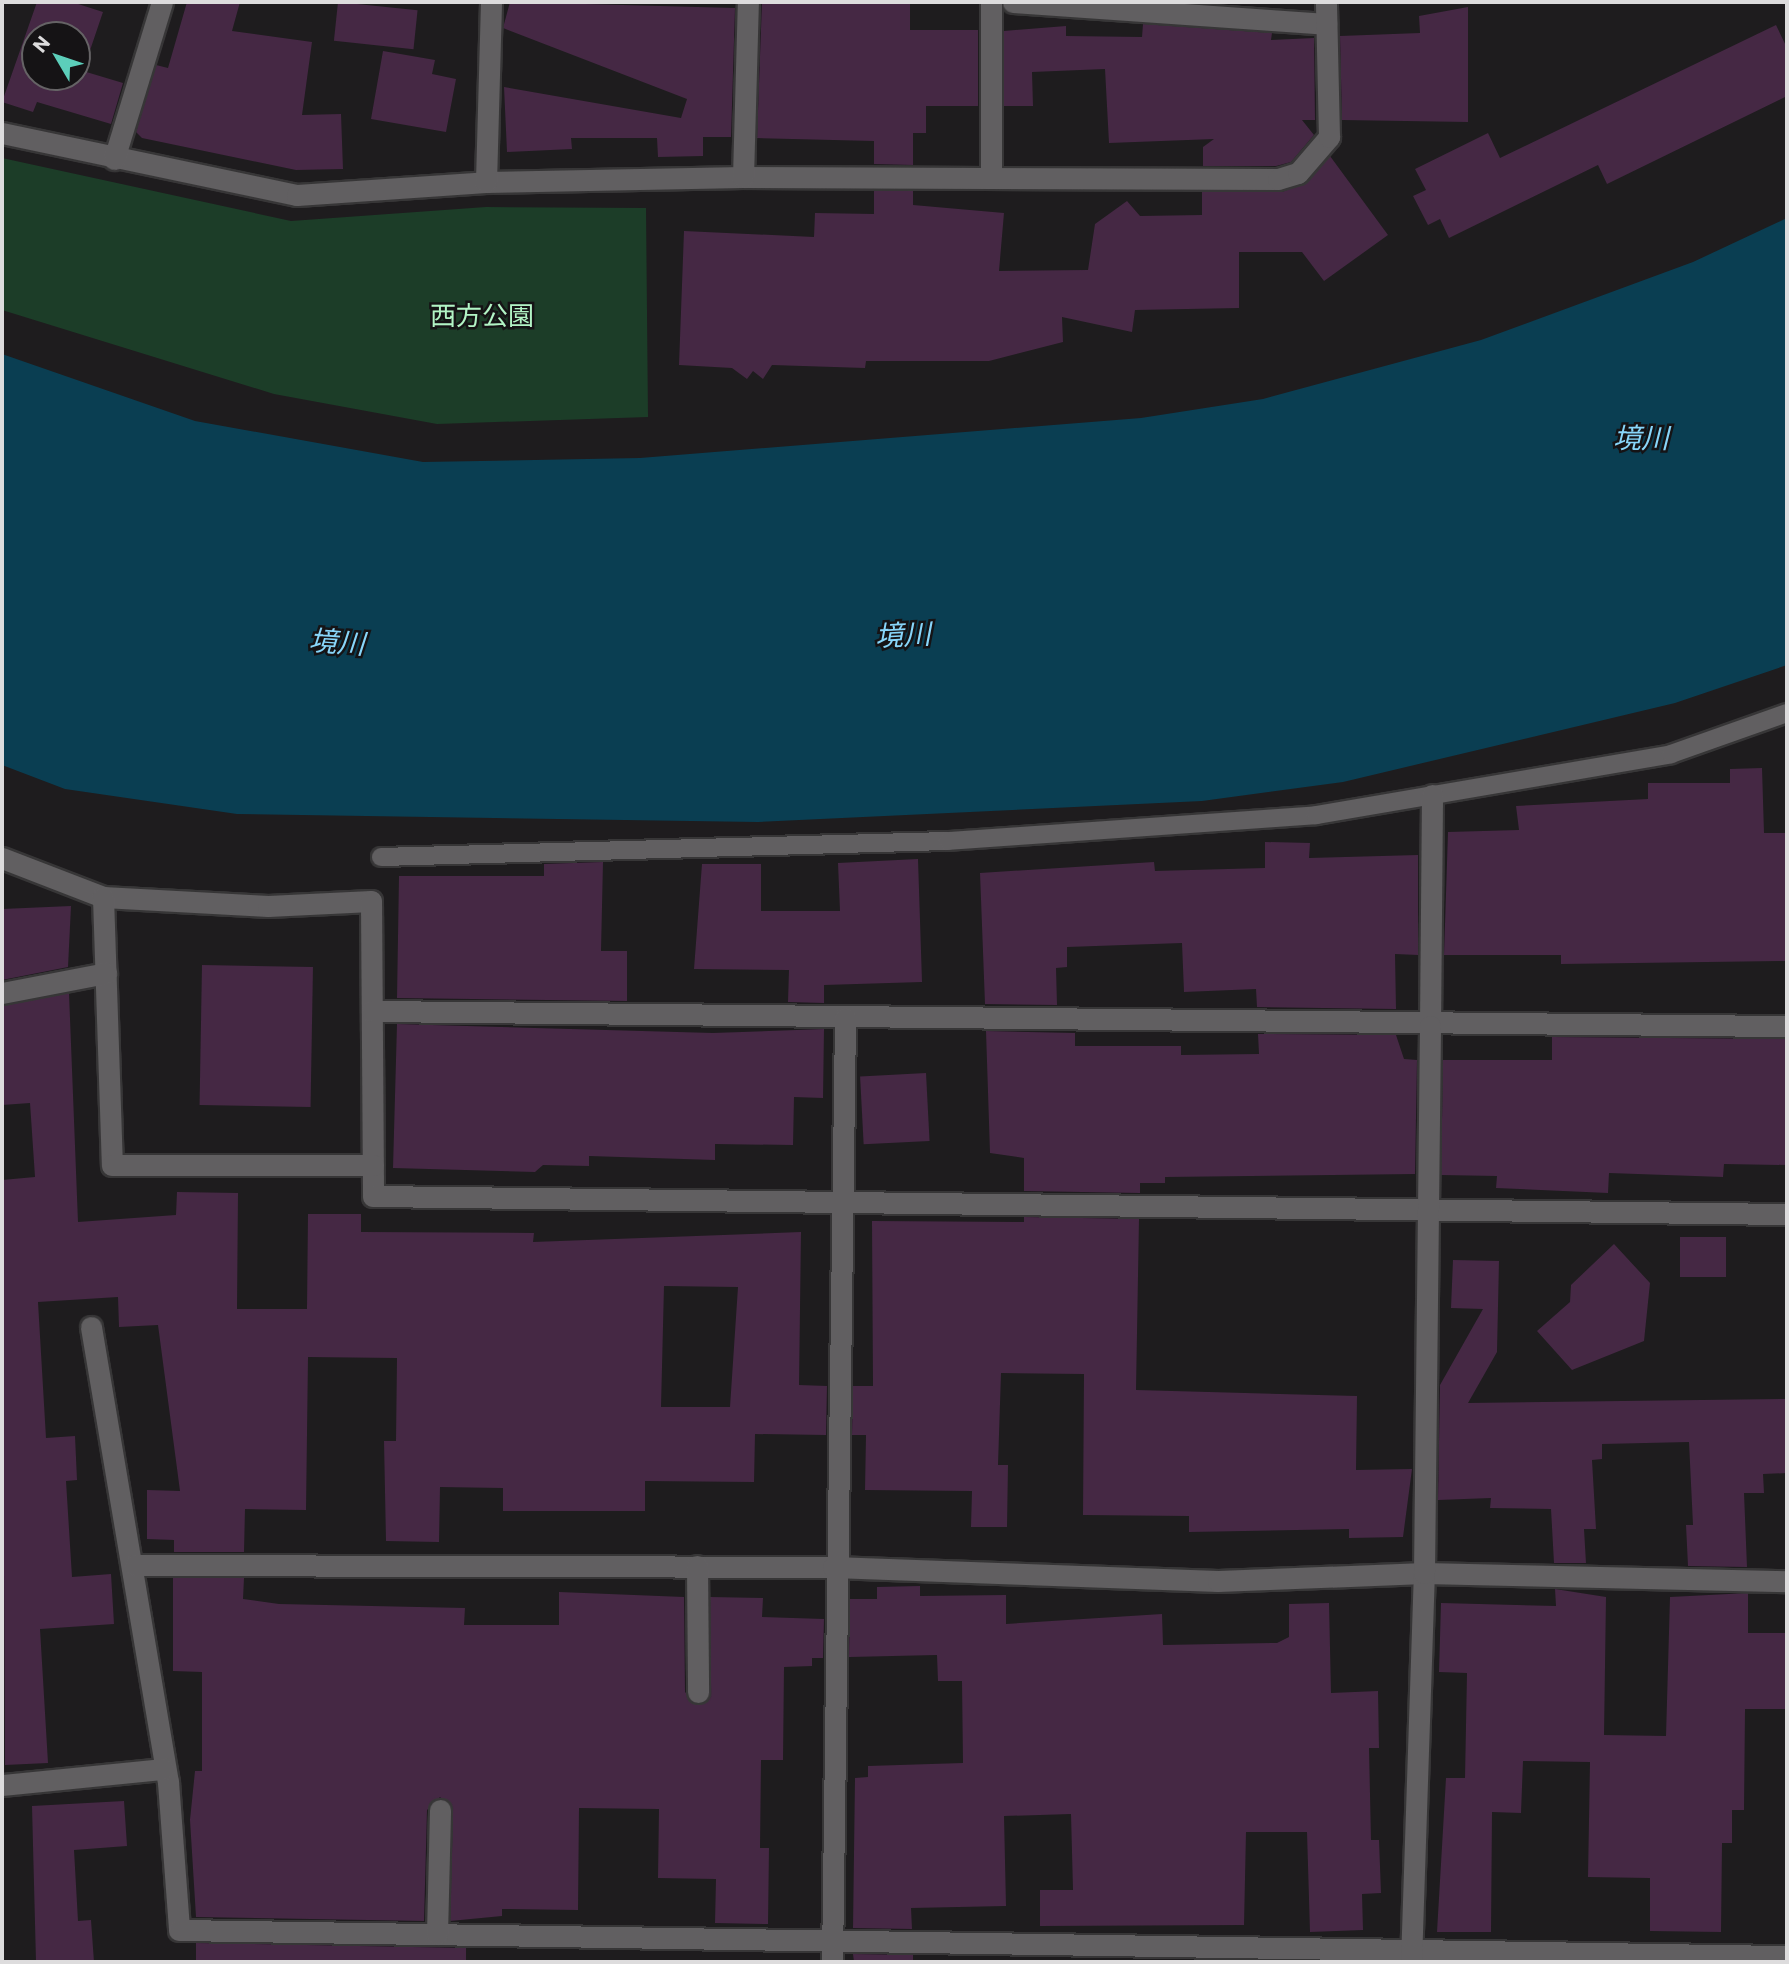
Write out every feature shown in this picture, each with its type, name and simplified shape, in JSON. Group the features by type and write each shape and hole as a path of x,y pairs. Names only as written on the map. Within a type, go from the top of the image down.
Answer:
{"street":[{"path":"114,159 162,2"},
{"path":"486,182 491,2"},
{"path":"743,177 748,2"},
{"path":"991,2 991,176"},
{"path":"1013,2 1326,24"},
{"path":"2,133 114,159 297,195 486,182 743,177 1278,179 1298,173 1329,137 1326,2"},
{"path":"1411,1956 1424,1573 1425,1212 1432,795"},
{"path":"2,859 103,897 268,906 371,901 373,1196 1425,1212 1787,1214"},
{"path":"103,897 112,1165 373,1165"},
{"path":"2,993 106,973"},
{"path":"372,1011 701,1011 845,1018 1430,1026 1787,1026"},
{"path":"832,1962 833,1567 845,1018"},
{"path":"91,1327 124,1545 135,1565 163,1769 179,1930 832,1941 1411,1956 1787,1956"},
{"path":"135,1565 833,1567 1218,1581 1424,1573 1787,1581"},
{"path":"697,1566 698,1692"},
{"path":"2,1785 163,1769"},
{"path":"437,1934 440,1810"}],"lane":[{"path":"382,857 975,839 1316,815 1671,754 1787,713"}],"green space":[{"name":"西方公園","path":"2,158 291,221 486,207 646,208 648,417 437,424 274,394 2,310"}],"water":[{"name":"境川","path":"1787,218 1787,665 1675,703 1343,782 1202,801 758,822 237,814 65,789 2,765 2,354 195,421 423,462 640,458 1141,418 1263,399 1481,340 1693,262"}],"building":[{"path":"37,2 72,2 103,12 91,47 91,21 30,21"},
{"path":"187,2 240,2 232,31 312,42 302,115 341,114 343,169 296,170 142,138 136,132 156,65 168,68"},
{"path":"338,2 418,10 413,49 334,41"},
{"path":"510,2 735,8 731,137 703,137 703,156 658,157 657,138 571,138 572,149 507,152 504,87 681,118 687,99 503,28"},
{"path":"762,2 910,2 910,30 978,30 978,106 926,106 926,133 913,133 913,165 874,164 874,141 757,138"},
{"path":"1468,7 1468,122 1342,120 1340,36 1420,33 1419,16"},
{"path":"1143,24 1272,33 1271,40 1314,38 1315,120 1302,120 1314,135 1291,162 1276,166 1203,166 1203,147 1214,139 1109,143 1105,69 1032,72 1033,106 1004,106 1004,31 1066,26 1066,36 1142,37"},
{"path":"1776,25 1787,48 1787,96 1607,184 1598,165 1449,238 1440,219 1428,225 1413,196 1426,190 1415,169 1488,133 1500,158"},
{"path":"21,48 21,91 91,91 91,73 123,83 111,124 37,102 33,112 2,102"},
{"path":"383,51 435,60 432,74 456,79 446,132 371,119"},
{"path":"1330,156 1388,235 1324,281 1302,252 1239,252 1239,308 1135,310 1132,332 1062,317 1063,342 989,361 866,361 865,368 772,365 763,379 753,371 747,379 732,368 679,365 684,231 814,237 815,213 874,214 874,191 913,191 913,205 1004,213 999,271 1088,270 1095,224 1127,201 1140,216 1202,215 1202,192 1282,192 1307,182"},
{"path":"1762,768 1764,833 1787,833 1787,961 1561,964 1561,955 1444,955 1448,832 1519,830 1516,806 1648,799 1648,783 1730,783 1730,769"},
{"path":"1265,842 1310,843 1309,858 1418,855 1418,955 1395,954 1396,1009 1257,1007 1256,989 1184,992 1182,943 1067,947 1067,967 1056,968 1057,1005 985,1004 980,873 1154,862 1155,871 1265,868"},
{"path":"918,859 922,982 824,985 824,1003 788,1002 789,970 694,969 702,864 761,864 761,911 840,911 838,863"},
{"path":"603,862 601,951 627,951 627,1001 397,998 399,876 544,876 544,864"},
{"path":"71,906 68,967 2,980 2,909"},
{"path":"202,965 313,967 311,1107 200,1105"},
{"path":"69,993 78,1222 176,1215 177,1192 238,1193 237,1309 307,1309 308,1214 361,1214 361,1232 534,1233 533,1242 801,1232 799,1385 827,1386 826,1435 755,1434 754,1482 645,1481 645,1511 503,1511 503,1488 440,1487 439,1542 386,1541 384,1441 396,1441 397,1358 308,1357 306,1510 245,1509 244,1552 174,1552 174,1540 147,1539 147,1490 180,1491 158,1325 119,1327 118,1297 38,1302 46,1438 75,1436 77,1480 66,1481 72,1577 111,1574 114,1624 40,1629 48,1763 5,1765 2,1180 35,1177 30,1103 2,1105 2,1006","holes":["664,1286 738,1287 730,1407 661,1407"]},
{"path":"397,1024 713,1033 824,1029 823,1098 794,1097 793,1145 715,1144 715,1160 589,1156 589,1166 543,1165 535,1172 393,1168"},
{"path":"986,1031 1075,1033 1075,1046 1181,1046 1181,1055 1259,1054 1258,1034 1396,1035 1404,1059 1417,1060 1415,1174 1165,1177 1165,1183 1140,1183 1140,1193 1024,1191 1024,1158 990,1153"},
{"path":"1552,1037 1787,1039 1787,1165 1724,1164 1723,1177 1609,1173 1608,1193 1496,1188 1497,1176 1441,1175 1443,1060 1552,1060"},
{"path":"926,1073 930,1141 864,1144 860,1076"},
{"path":"1024,1217 1139,1219 1136,1390 1357,1396 1356,1470 1412,1469 1403,1537 1349,1538 1349,1529 1189,1532 1189,1516 1083,1515 1084,1374 1001,1373 998,1465 1008,1465 1007,1527 971,1527 972,1491 865,1490 866,1435 852,1435 853,1386 873,1386 872,1221 1024,1222"},
{"path":"1680,1237 1726,1237 1726,1277 1680,1277"},
{"path":"1614,1244 1650,1283 1644,1341 1572,1370 1537,1331 1570,1302 1571,1285"},
{"path":"1453,1260 1499,1261 1497,1352 1468,1403 1787,1399 1787,1473 1763,1474 1764,1493 1744,1493 1747,1567 1688,1566 1686,1525 1693,1525 1689,1442 1602,1444 1602,1459 1592,1460 1596,1529 1584,1529 1586,1563 1554,1563 1551,1509 1490,1508 1491,1498 1438,1500 1440,1385 1483,1309 1451,1308"},
{"path":"173,1578 244,1578 243,1599 279,1604 465,1608 464,1625 559,1625 559,1592 684,1597 685,1692 697,1705 711,1692 710,1597 763,1598 762,1617 824,1619 823,1658 812,1658 812,1666 784,1667 783,1760 761,1760 760,1848 769,1848 768,1924 715,1923 716,1879 658,1878 659,1809 579,1808 578,1910 502,1909 502,1916 450,1921 453,1810 440,1797 427,1810 424,1921 196,1917 190,1820 195,1771 202,1771 202,1672 173,1671"},
{"path":"920,1586 920,1596 1006,1595 1006,1624 1162,1614 1163,1645 1277,1643 1289,1637 1289,1604 1329,1603 1331,1693 1378,1691 1379,1748 1369,1748 1371,1840 1379,1840 1381,1893 1362,1894 1363,1930 1310,1932 1307,1832 1246,1832 1244,1925 1040,1926 1040,1890 1073,1890 1071,1814 1004,1816 1006,1906 911,1908 912,1929 853,1928 855,1778 868,1777 868,1766 963,1763 962,1681 938,1681 937,1655 849,1657 850,1599 877,1599 877,1587"},
{"path":"1555,1589 1606,1597 1604,1735 1666,1736 1670,1597 1748,1593 1748,1633 1787,1633 1787,1709 1745,1709 1744,1810 1732,1810 1732,1843 1722,1843 1721,1932 1650,1931 1650,1878 1588,1877 1590,1762 1523,1761 1521,1813 1492,1812 1491,1932 1437,1932 1446,1778 1465,1778 1467,1673 1439,1672 1441,1603 1556,1606"},
{"path":"124,1801 127,1846 74,1850 78,1921 91,1920 94,1962 36,1962 32,1806"},
{"path":"196,1943 466,1948 466,1962 196,1962"},
{"path":"853,1954 913,1955 913,1962 854,1962"}]}
